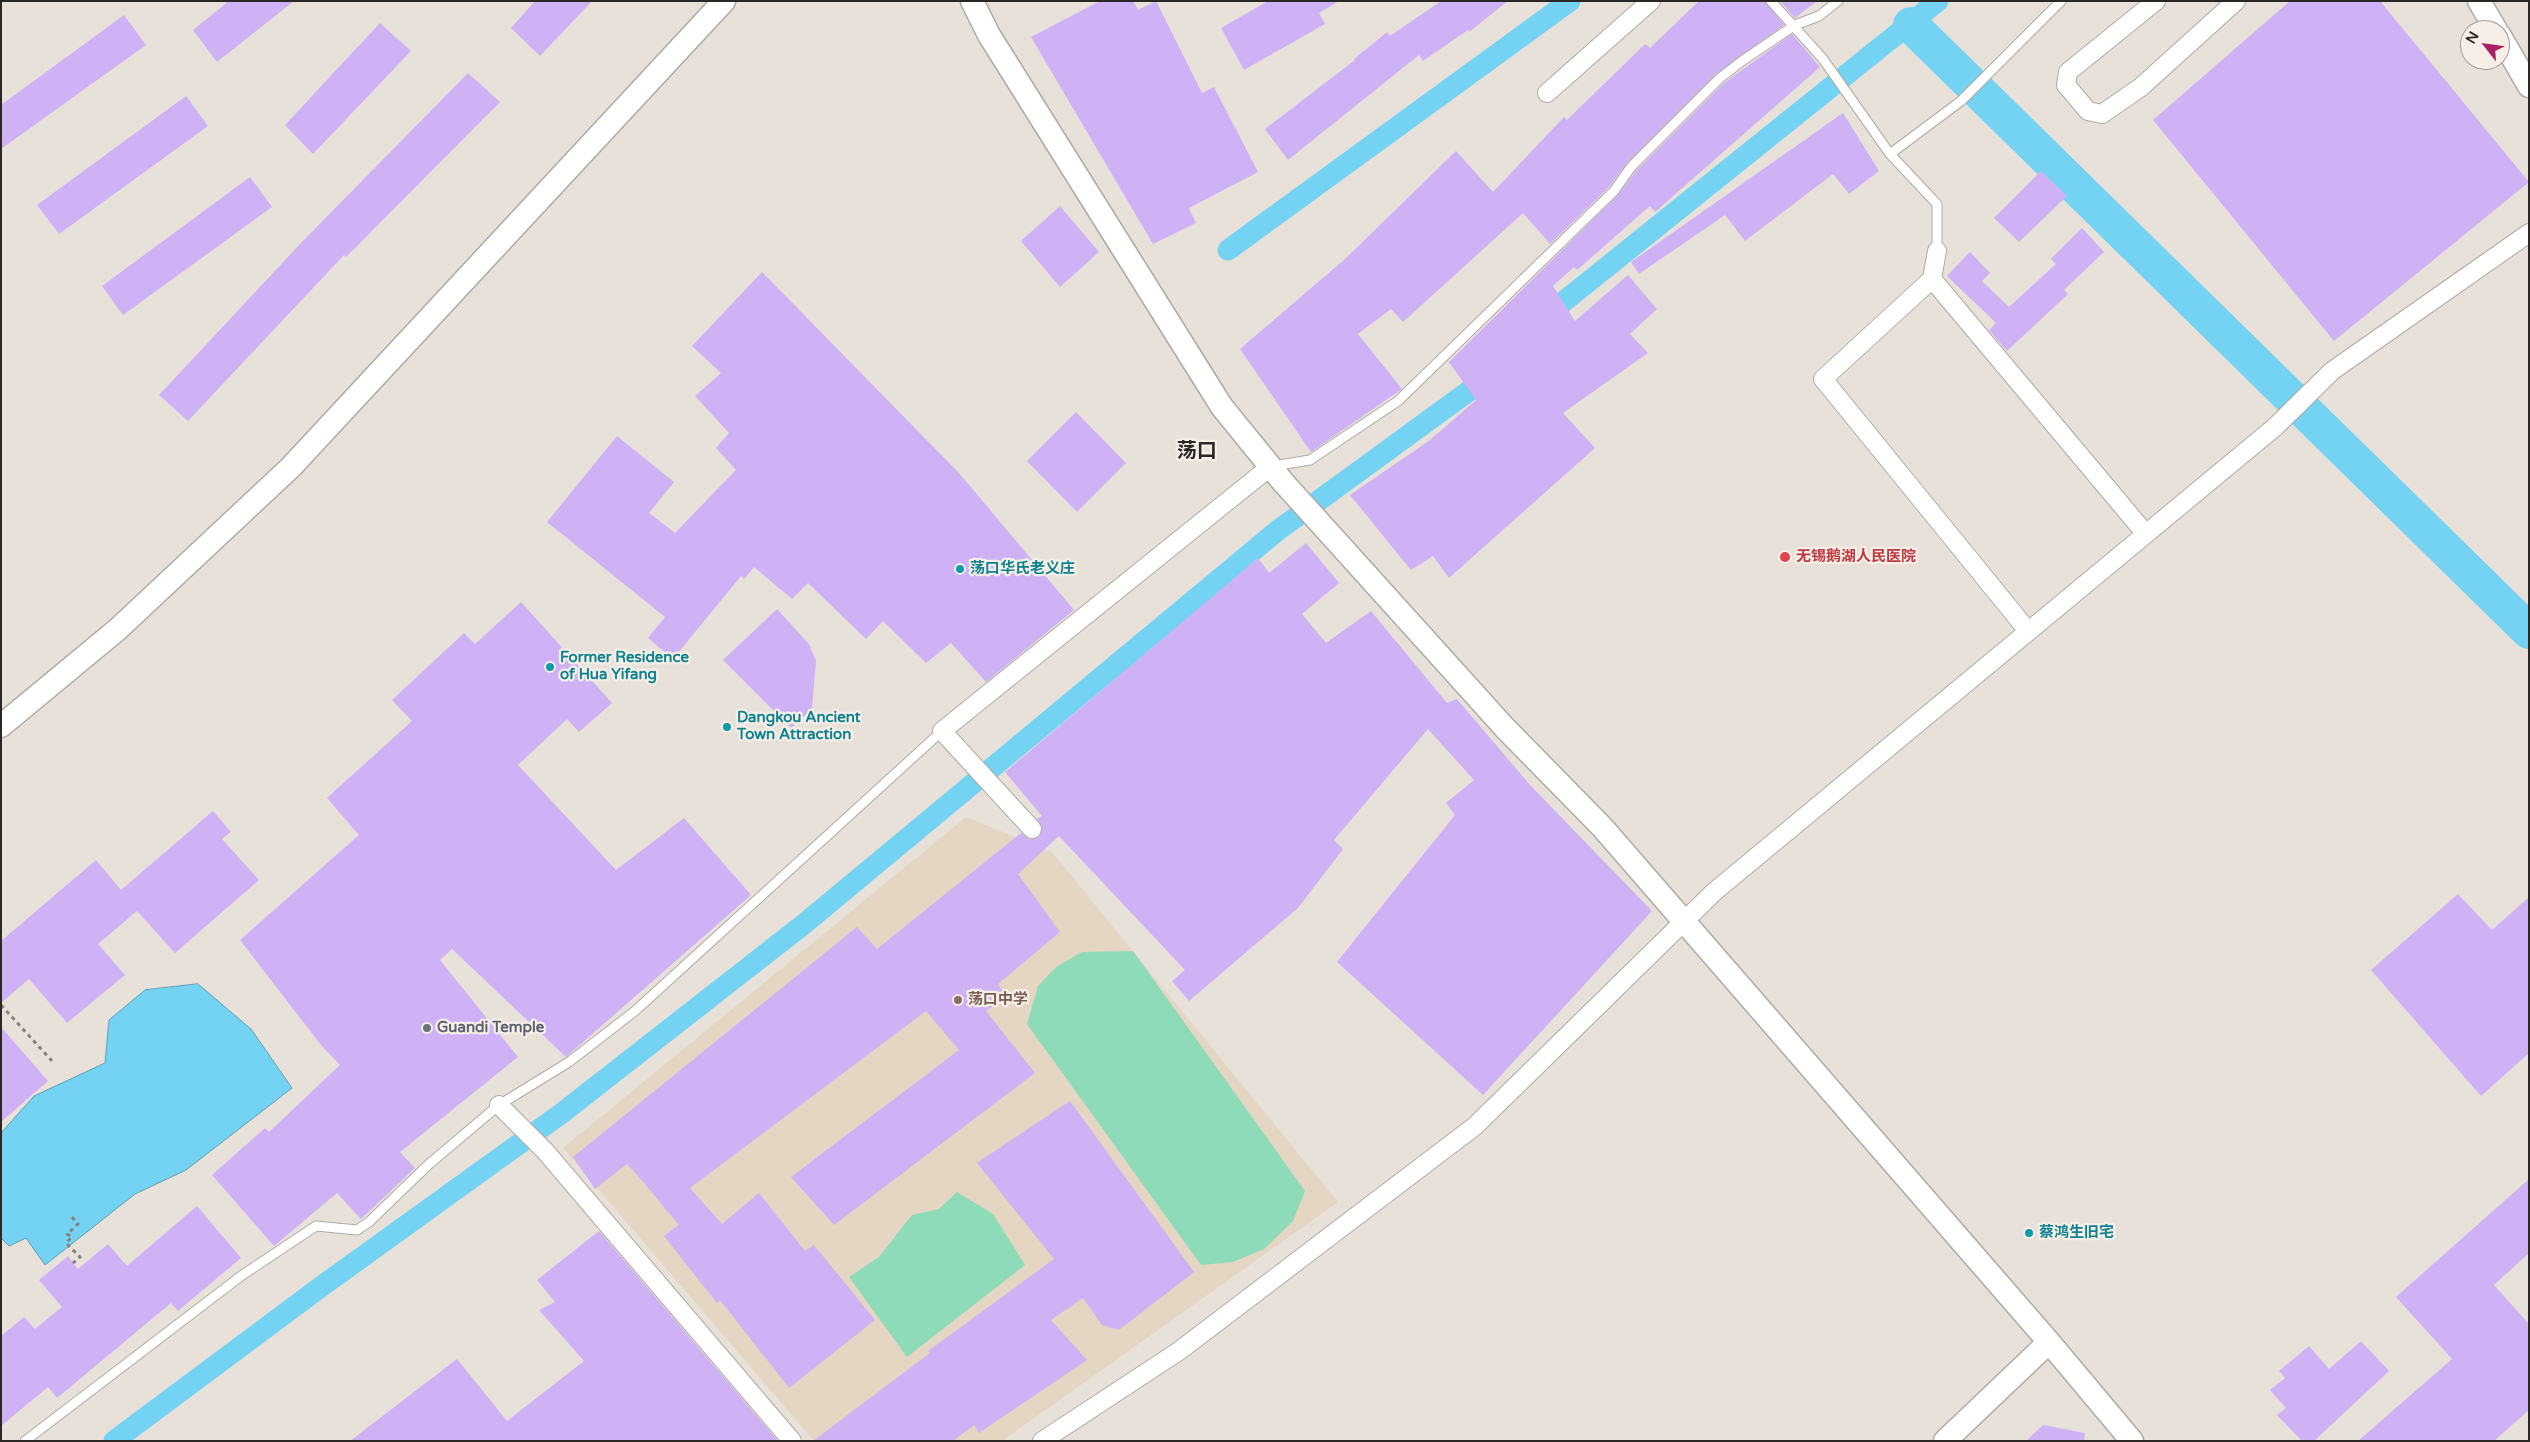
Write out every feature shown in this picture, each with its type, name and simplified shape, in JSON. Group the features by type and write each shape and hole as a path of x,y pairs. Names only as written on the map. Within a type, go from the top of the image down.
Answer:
{"street":[{"path":"1,726 118,630 291,467 724,1"},
{"path":"972,1 989,35 1222,407 1277,475 1505,728 1603,828 2049,1342 2132,1441"},
{"path":"1547,93 1651,1"},
{"path":"2156,1 2068,72 2066,85 2088,111 2102,114 2141,87 2236,1"},
{"path":"2480,1 2490,20"},
{"path":"2510,53 2529,86"},
{"path":"1042,1441 1179,1351 1475,1126 1714,892 2274,426 2332,371 2529,233"},
{"path":"1938,252 1932,279 1823,379 2028,631"},
{"path":"1932,279 2145,533"},
{"path":"1032,829 942,731 1277,475"},
{"path":"499,1105 546,1151 792,1441"},
{"path":"1945,1441 2049,1342"}],"lane":[{"path":"1771,1 1823,59 1890,154 1937,204 1938,252"},
{"path":"1277,475 1310,460 1398,401 1614,191 1631,167 1720,78 1742,60 1794,25 1819,16 1838,1"},
{"path":"1890,154 1961,101 2061,1"},
{"path":"25,1441 241,1276 316,1226 358,1230 370,1222 428,1165 499,1105 569,1062 635,1011 942,731"}],"path":[{"path":"1,1005 52,1061"},
{"path":"72,1217 78,1224 67,1234 72,1237 66,1243 80,1257 73,1263"}],"shaded area":[{"name":"荡口中学","path":"966,817 1052,852 1338,1202 1002,1441 814,1441 563,1148"}],"green space":[{"path":"1133,951 1305,1191 1293,1221 1264,1249 1233,1262 1201,1265 1027,1024 1038,986 1056,967 1082,952"},
{"path":"957,1192 993,1214 1025,1265 907,1357 849,1277 879,1257 912,1215 939,1209"}],"water":[{"path":"198,984 251,1029 292,1088 186,1170 135,1194 45,1265 26,1238 9,1246 1,1238 1,1133 34,1096 105,1063 109,1020 145,990"}],"building":[{"path":"229,1 294,1 217,62 193,30"},
{"path":"535,1 592,1 540,56 511,28"},
{"path":"1100,1 1133,1 1138,10 1156,1 1202,93 1214,87 1258,172 1189,208 1196,223 1153,244 1031,37"},
{"path":"1268,1 1339,1 1319,13 1325,24 1244,70 1221,28"},
{"path":"1441,1 1508,1 1469,32 1468,30 1423,61 1419,55 1288,160 1265,129 1355,60 1387,32 1390,36"},
{"path":"1699,1 1765,1 1784,25 1716,74 1627,163 1609,187 1550,244 1523,213 1403,322 1391,309 1358,334 1402,389 1311,452 1240,349 1345,259 1456,151 1493,192 1564,117 1567,120 1645,44 1650,48"},
{"path":"1780,1 1817,1 1795,18"},
{"path":"2290,1 2380,1 2529,182 2334,341 2153,120"},
{"path":"124,15 146,45 1,149 1,105"},
{"path":"380,23 411,51 313,154 285,125"},
{"path":"1792,34 1820,67 1655,212 1650,206 1577,270 1574,267 1553,286 1575,321 1628,275 1657,309 1630,334 1648,353 1563,413 1595,448 1449,578 1433,556 1411,570 1350,495 1430,440 1476,400 1449,362 1618,195 1636,171 1724,83"},
{"path":"468,73 500,102 346,257 344,255 188,421 159,395 301,243"},
{"path":"186,96 208,126 59,234 37,205"},
{"path":"1843,113 1879,171 1849,194 1833,174 1745,241 1725,215 1639,274 1631,262"},
{"path":"2041,171 2067,196 2019,242 1994,218"},
{"path":"250,177 272,207 123,315 102,286"},
{"path":"1060,206 1099,252 1060,287 1021,241"},
{"path":"2082,228 2104,252 2064,290 2068,294 2007,351 1989,330 1996,323 1947,276 1970,252 1990,273 1982,281 2009,307 2056,264 2051,259"},
{"path":"762,272 959,473 1074,610 986,682 951,643 926,663 883,621 866,639 808,583 792,599 754,567 744,579 741,576 673,659 648,638 665,617 547,522 617,436 674,482 649,513 675,533 736,470 716,448 729,433 695,396 721,373 692,346"},
{"path":"1076,412 1126,463 1077,512 1027,461"},
{"path":"1306,543 1339,583 1302,614 1326,643 1371,611 1447,703 1457,699 1530,785 1652,911 1483,1095 1337,962 1455,815 1446,803 1474,780 1428,729 1334,840 1343,849 1298,908 1189,1001 1172,981 1185,970 1059,836 1018,874 1060,932 998,984 1006,997 986,1011 1035,1073 834,1225 791,1177 959,1050 926,1011 690,1188 722,1224 759,1193 805,1251 814,1245 875,1320 789,1388 720,1300 717,1303 664,1236 679,1225 627,1164 595,1189 573,1157 857,927 877,949 1021,833 1029,839 1039,837 1042,827 1037,819 1042,816 1005,772 1258,558 1269,573"},
{"path":"521,602 612,703 579,732 567,719 518,765 616,870 684,818 751,895 566,1057 452,949 440,960 518,1057 400,1152 415,1168 361,1219 337,1193 274,1246 212,1175 265,1128 269,1132 340,1065 321,1045 240,940 359,835 327,798 412,721 392,700 464,633 475,644"},
{"path":"777,609 809,644 816,661 812,709 791,728 723,660"},
{"path":"213,811 231,832 222,839 259,880 175,953 137,911 98,944 125,975 67,1023 29,979 1,1003 1,941 96,860 121,890"},
{"path":"2458,894 2492,930 2529,897 2529,1053 2481,1096 2371,970"},
{"path":"1,1027 48,1081 1,1122"},
{"path":"1070,1101 1194,1272 1119,1330 1102,1325 1083,1298 1051,1320 1087,1360 979,1433 974,1425 953,1441 813,1441 930,1353 928,1351 1054,1259 977,1163"},
{"path":"2529,1179 2529,1253 2494,1285 2529,1324 2529,1410 2494,1441 2358,1441 2452,1359 2396,1297"},
{"path":"197,1206 241,1258 178,1311 171,1303 57,1398 48,1387 1,1426 1,1336 24,1317 35,1329 62,1307 39,1280 68,1256 78,1269 108,1244 127,1266"},
{"path":"599,1231 778,1441 350,1441 457,1359 507,1421 584,1361 539,1310 555,1302 537,1280"},
{"path":"2361,1341 2389,1371 2314,1441 2302,1441 2277,1415 2286,1408 2270,1390 2285,1378 2279,1371 2309,1346 2329,1369"},
{"path":"2043,1425 2085,1433 2084,1441 2026,1441"}],"waterway":[{"path":"1228,250 1570,1"},
{"path":"1541,321 1938,1"},
{"path":"1911,25 2529,631"},
{"path":"114,1441 322,1286 562,1113 804,924 1277,531 1484,380 1492,372"}],"place":[{"name":"无锡鹅湖人民医院","path":"1785,557"},
{"name":"荡口华氏老义庄","path":"960,569"},
{"name":"Former Residence of Hua Yifang","path":"550,667"},
{"name":"Dangkou Ancient Town Attraction","path":"727,727"},
{"name":"荡口中学","path":"958,1000"},
{"name":"Guandi Temple","path":"427,1028"},
{"name":"蔡鸿生旧宅","path":"2029,1233"}],"district":[{"name":"荡口","path":"1197,452"}]}
